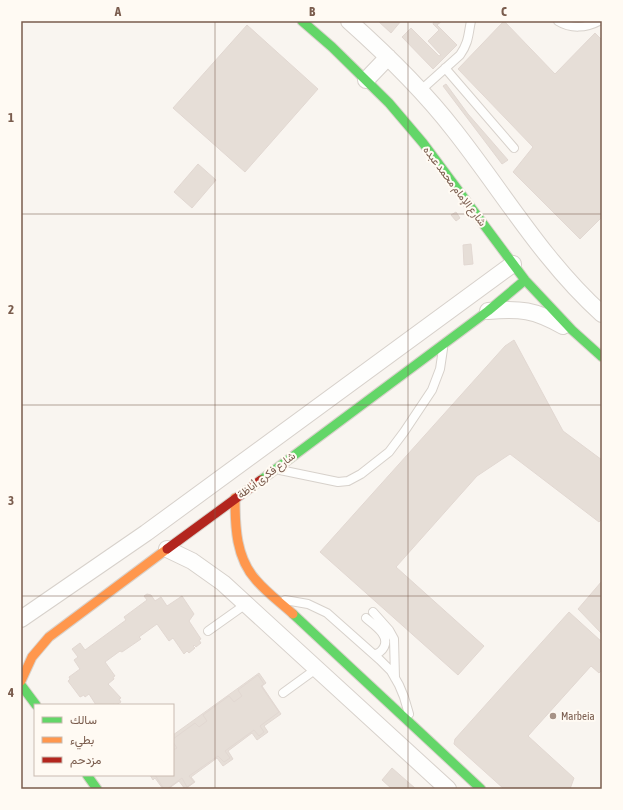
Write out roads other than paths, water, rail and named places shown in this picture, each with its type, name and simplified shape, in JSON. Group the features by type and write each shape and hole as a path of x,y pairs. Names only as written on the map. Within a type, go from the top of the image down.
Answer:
{"street":[{"name":"شارع الإمام محمد عبده","path":"302,21 332,47 389,103 415,133 525,280 572,330 602,357"},
{"path":"349,21 421,90 465,144 545,253 602,314"},
{"path":"366,80 388,57"},
{"path":"21,619 146,533 512,264"},
{"name":"شارع فكرى أباظة","path":"21,681 28,663 41,645 235,498 488,311 525,280"},
{"path":"488,311 511,309 530,312 546,316 572,330"},
{"path":"235,498 234,525 236,537 243,560 256,580 481,789"},
{"path":"167,549 192,561 208,571 448,789"},
{"path":"21,685 35,704"},
{"path":"88,776 97,789"}],"lane":[{"path":"421,90 464,49 469,37 471,21"},
{"path":"558,21 569,26 577,27 584,27 599,21"},
{"path":"445,68 514,148"},
{"path":"275,469 338,482 348,481 361,474 394,446 432,390 440,369 444,343"},
{"path":"276,600 300,602 320,610 332,617 374,654 395,678 404,697 413,726"},
{"path":"208,631 246,604"},
{"path":"374,654 377,654 382,650 385,640 369,615 389,630 394,639 395,678"},
{"path":"283,693 316,669"}],"place":[{"name":"Marbeia","path":"553,716"}]}
